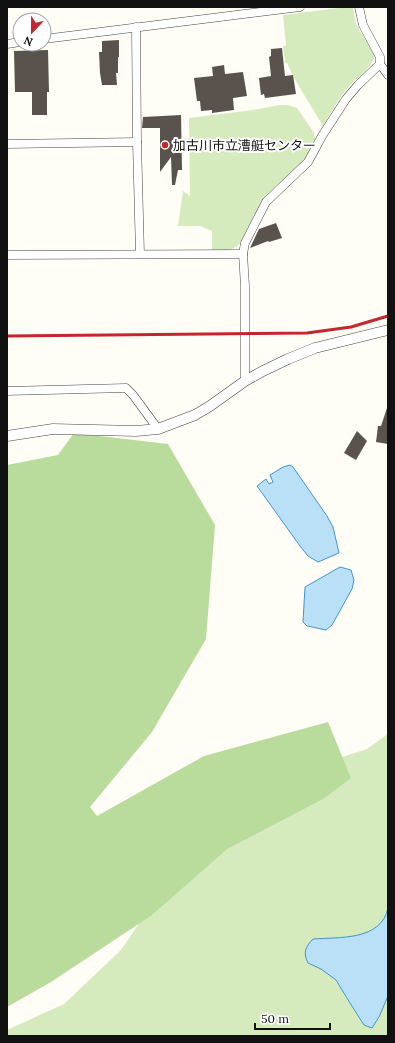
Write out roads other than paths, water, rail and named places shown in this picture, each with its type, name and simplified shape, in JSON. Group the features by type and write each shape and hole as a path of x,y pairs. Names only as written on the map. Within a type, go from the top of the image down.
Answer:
{"street":[{"path":"52,38 300,7"},
{"path":"359,7 363,25 380,57 380,64 388,75"},
{"path":"136,27 140,254"},
{"path":"245,381 245,286 243,254 245,243 266,202 308,162 322,136 346,99 380,64"},
{"path":"7,144 137,142"},
{"path":"7,255 243,254"},
{"path":"7,436 53,429 136,431 158,429 195,415 245,381 263,371 315,348 388,330"},
{"path":"7,391 126,388 158,429"}],"water":[{"path":"290,465 293,467 327,516 333,527 339,553 318,562 308,556 257,486 266,479 269,484 273,482 270,475 283,467"},
{"path":"340,567 351,570 354,580 352,589 332,625 326,630 307,626 303,622 305,587"},
{"path":"388,908 388,996 379,1017 372,1028 364,1025 336,980 321,969 308,963 305,953 308,945 313,939 346,937 368,932 384,919"}],"railway":[{"path":"7,336 307,333 351,327 388,316"}],"place":[{"name":"加古川市立漕艇センター","path":"165,145"}]}
